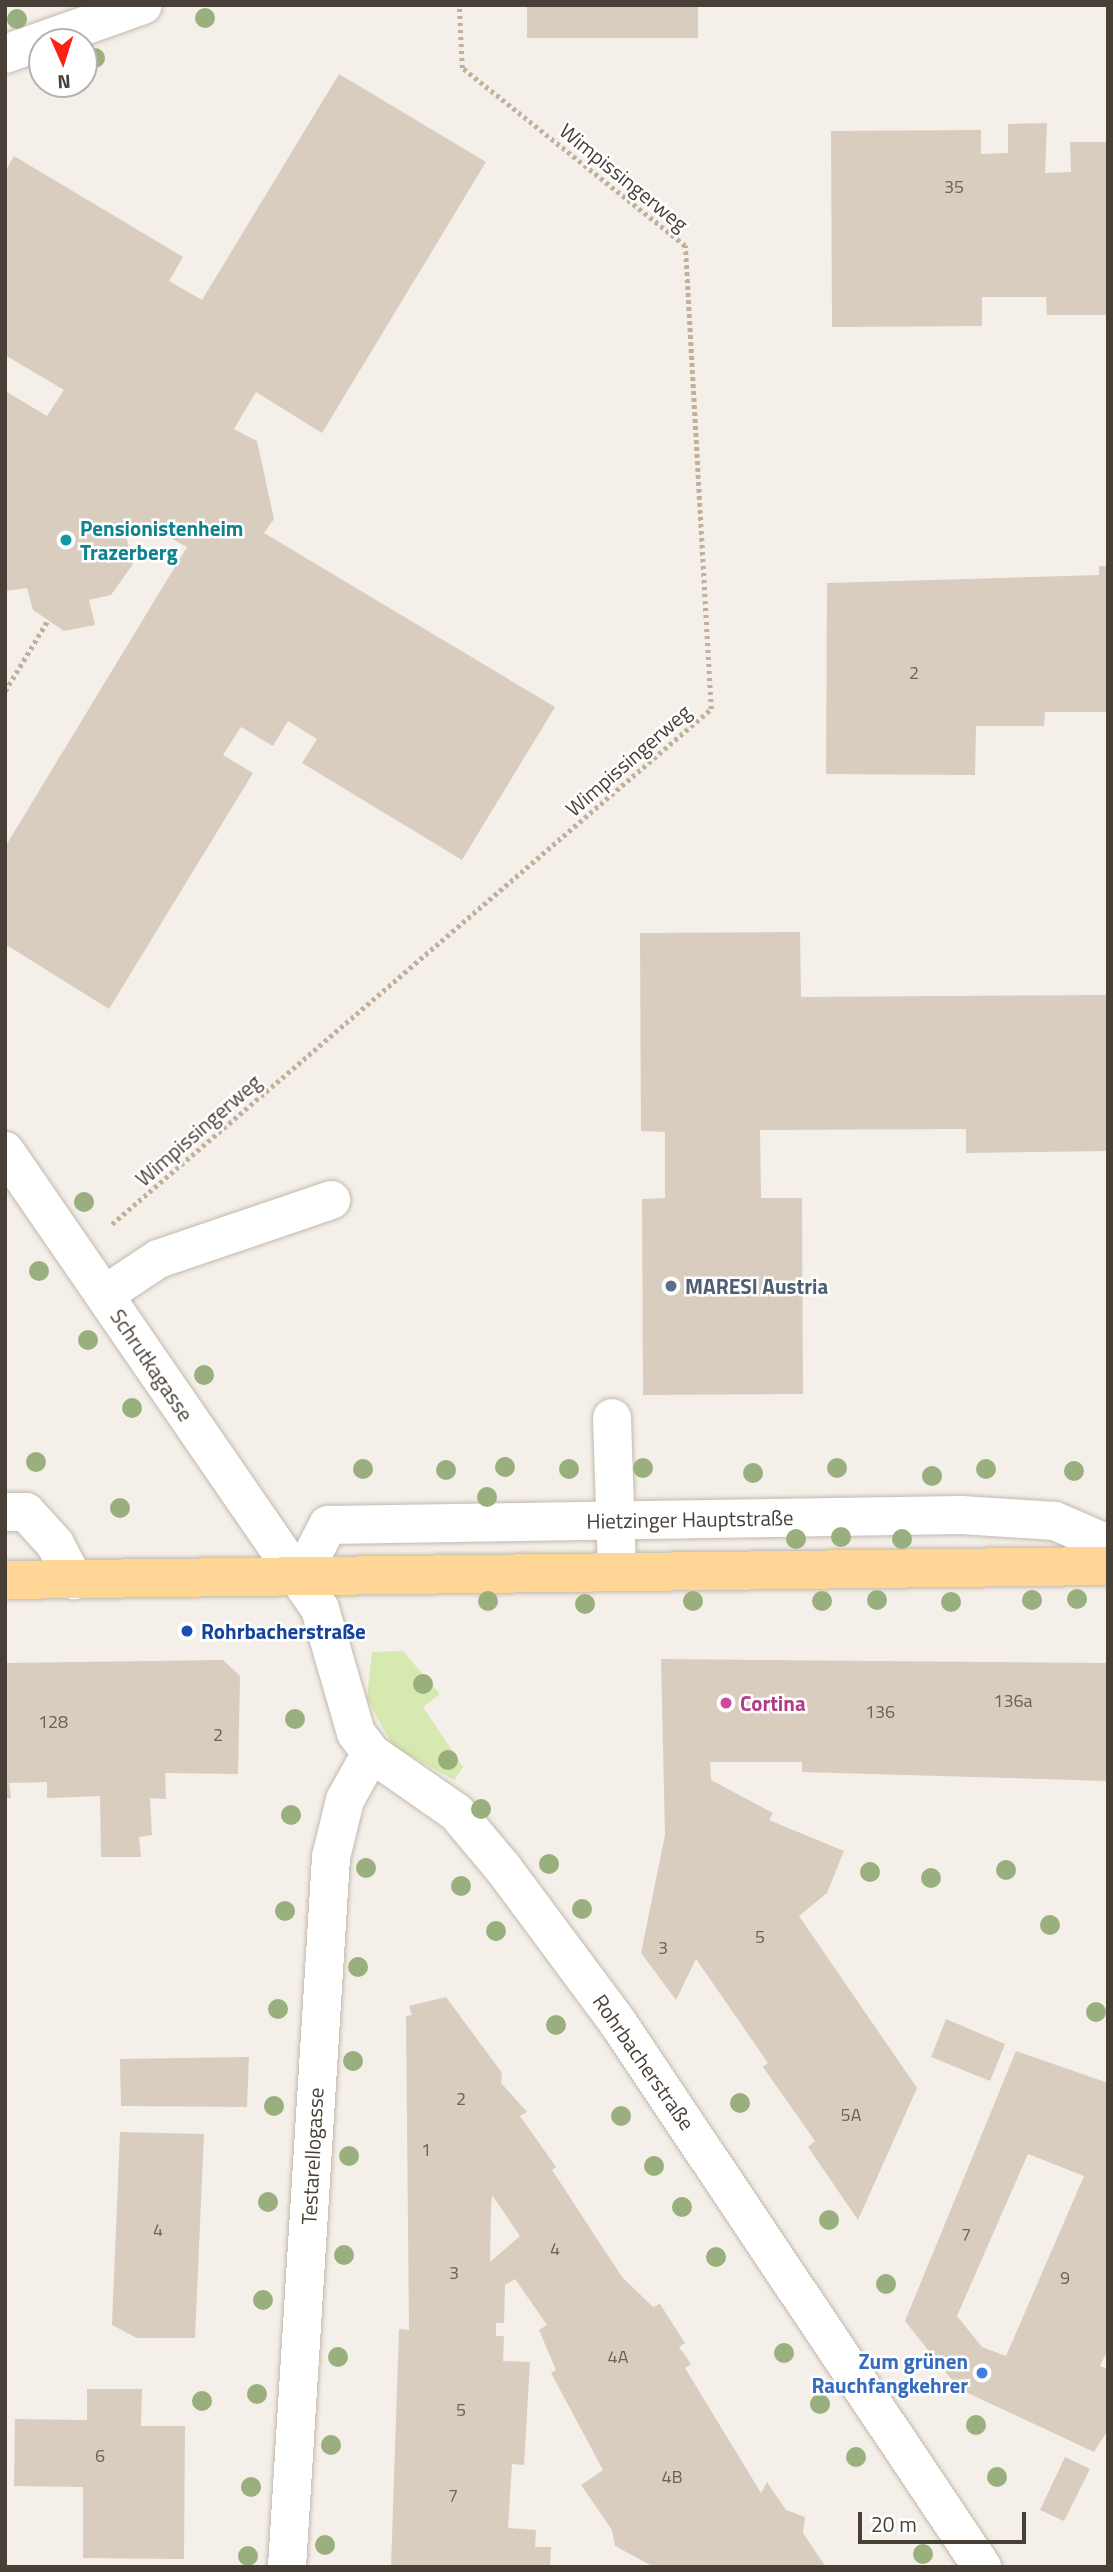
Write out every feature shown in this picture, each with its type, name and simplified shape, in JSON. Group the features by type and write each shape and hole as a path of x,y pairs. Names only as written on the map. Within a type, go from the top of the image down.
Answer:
{"main road":[{"path":"5,1580 1108,1566"}],"street":[{"path":"5,54 143,5"},
{"name":"Schrutkagasse","path":"5,1151 300,1578"},
{"path":"104,1295 158,1259 331,1200"},
{"path":"612,1418 617,1572"},
{"path":"5,1512 26,1512 55,1544 74,1580"},
{"path":"961,1515 963,1567"},
{"name":"Hietzinger Hauptstraße","path":"300,1578 328,1525 961,1515 1055,1521 1108,1544"},
{"name":"Rohrbacherstraße","path":"300,1578 320,1609 355,1733 371,1753 456,1812 503,1868 618,2022 982,2567"},
{"name":"Testarellogasse","path":"287,2567 331,1857 345,1800 371,1753"}],"path":[{"name":"Wimpissingerweg","path":"75,1255 711,709 685,246 462,68 459,5"},
{"path":"5,691 48,620"}],"green space":[{"path":"403,1651 440,1694 423,1707 463,1767 454,1780 393,1746 367,1699 372,1652"}],"building":[{"path":"527,5 698,5 698,38 527,38"},
{"name":"Pensionistenheim Trazerberg","path":"339,74 486,162 322,433 256,392 234,429 257,441 274,519 264,533 555,707 462,860 302,763 317,739 288,721 273,746 241,727 223,755 253,773 109,1009 5,944 5,847 187,547 152,528 125,532 133,564 111,595 89,600 95,625 64,631 33,610 27,588 5,591 5,391 47,416 64,390 5,355 5,172 14,156 183,257 169,281 202,300"},
{"path":"1047,123 1045,173 1071,172 1070,142 1108,142 1108,315 1047,315 1046,297 982,297 982,326 832,327 831,131 981,130 981,154 1008,153 1008,124"},
{"path":"1099,566 1108,566 1108,712 1045,712 1044,726 976,726 975,775 826,774 827,583 1099,575"},
{"path":"800,932 801,997 1108,995 1108,1151 966,1153 966,1129 760,1130 761,1198 802,1198 803,1394 643,1395 642,1199 665,1198 665,1132 641,1131 640,933"},
{"path":"661,1659 1108,1663 1108,1781 802,1772 802,1762 710,1762 711,1780 773,1813 769,1820 844,1851 827,1893 799,1916 917,2088 858,2220 808,2147 815,2141 763,2067 768,2063 696,1959 676,2000 641,1953 665,1835"},
{"path":"223,1660 240,1676 238,1774 165,1773 166,1799 150,1798 152,1835 139,1837 141,1857 101,1857 100,1796 47,1798 47,1782 9,1783 11,1798 5,1798 5,1663"},
{"path":"446,1997 502,2073 501,2083 527,2112 520,2116 556,2167 552,2170 622,2277 653,2307 660,2304 685,2343 679,2347 691,2364 685,2368 761,2493 767,2482 786,2510 805,2517 803,2533 826,2567 654,2567 615,2546 612,2530 581,2485 603,2470 551,2373 556,2370 539,2330 547,2325 515,2279 505,2285 504,2323 496,2323 496,2336 504,2336 503,2361 530,2362 524,2465 512,2464 508,2528 536,2530 535,2547 551,2547 550,2567 391,2567 399,2329 409,2330 406,2016 412,2015 409,2006","holes":["492,2195 520,2236 490,2262"]},
{"path":"946,2019 1005,2044 990,2081 931,2057"},
{"path":"1016,2051 1108,2083 1108,2349 1100,2366 1108,2369 1108,2430 1094,2452 959,2389 905,2321","holes":["1028,2154 1084,2176 1006,2356 982,2347 957,2316"]},
{"path":"249,2057 247,2107 121,2106 120,2059"},
{"path":"120,2132 204,2134 195,2338 137,2338 112,2325"},
{"path":"87,2389 142,2389 141,2426 185,2426 184,2559 83,2558 83,2487 14,2486 15,2419 87,2420"},
{"path":"1065,2457 1090,2469 1064,2521 1040,2510"}],"place":[{"name":"Pensionistenheim Trazerberg","path":"66,540"},
{"name":"MARESI Austria","path":"671,1286"},
{"name":"Rohrbacherstraße","path":"187,1631"},
{"name":"Cortina","path":"726,1703"},
{"name":"Zum grünen Rauchfangkehrer","path":"982,2373"}]}
